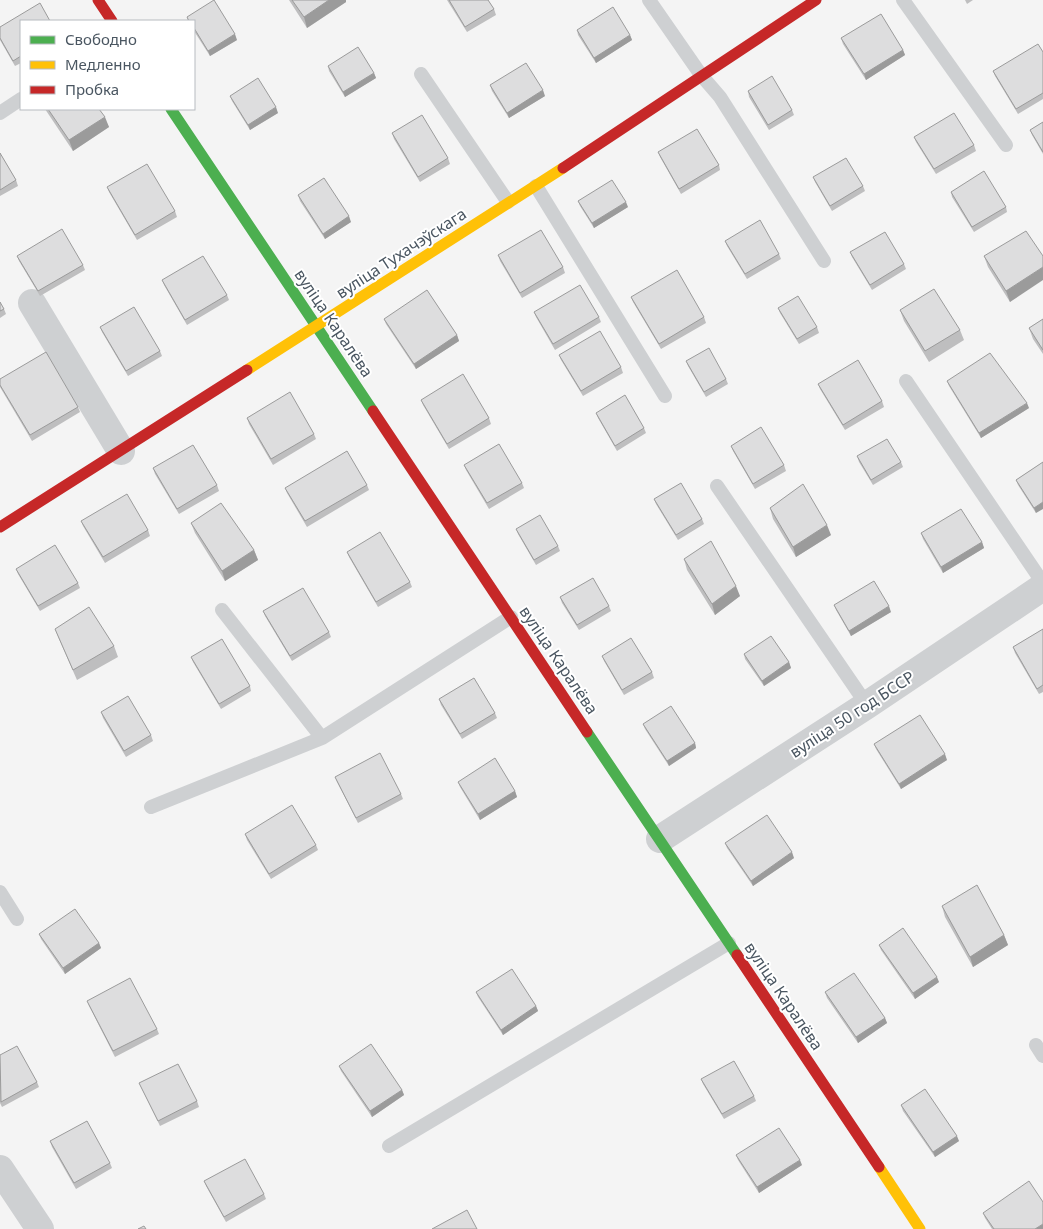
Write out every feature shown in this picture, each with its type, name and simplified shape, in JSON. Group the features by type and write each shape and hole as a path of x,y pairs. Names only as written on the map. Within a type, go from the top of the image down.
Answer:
{"main road":[{"path":"98,0 111,20"},
{"name":"вуліца Тухачэўскага","path":"0,527 317,327 508,202 536,186 816,0"},
{"name":"вуліца Каралёва","path":"171,110 920,1229"}],"street":[{"path":"32,303 121,451"},
{"name":"вуліца 50 год БССР","path":"660,839 867,705 1043,585"},
{"path":"0,1170 40,1229"}],"lane":[{"path":"649,0 701,75 720,97 824,262"},
{"path":"903,0 1006,145"},
{"path":"420,74 508,202"},
{"path":"0,113 20,100"},
{"path":"536,186 665,396"},
{"path":"906,381 1043,585"},
{"path":"717,486 867,705"},
{"path":"222,610 322,738"},
{"path":"151,807 322,738 510,617"},
{"path":"0,892 17,918"},
{"path":"389,1146 729,943"}],"building":[{"path":"214,0 235,34 208,51 195,30 195,20 188,20 187,17"},
{"path":"292,0 329,0 304,17"},
{"path":"449,0 488,0 494,9 465,27"},
{"path":"40,3 49,20 20,20 20,57 13,61 0,38 0,27"},
{"path":"613,7 630,35 594,58 577,30"},
{"path":"881,14 903,50 864,74 841,38"},
{"path":"1038,44 1043,52 1043,93 1016,109 993,71"},
{"path":"358,47 374,73 343,92 328,66"},
{"path":"526,63 543,90 507,113 490,85"},
{"path":"772,76 792,110 768,125 748,91"},
{"path":"258,78 276,107 248,125 230,96"},
{"path":"49,110 100,110 105,117 69,140"},
{"path":"954,113 974,145 934,169 914,137"},
{"path":"422,115 448,158 418,177 392,133"},
{"path":"1043,122 1043,152 1030,130"},
{"path":"697,129 719,165 679,189 658,152"},
{"path":"0,153 16,180 0,190"},
{"path":"846,158 863,186 830,206 813,177"},
{"path":"147,164 175,211 135,235 107,187"},
{"path":"984,171 1006,207 972,227 951,192"},
{"path":"324,178 349,216 323,234 298,195"},
{"path":"612,180 626,202 592,223 578,201"},
{"path":"760,220 779,254 745,274 725,241"},
{"path":"62,229 83,265 38,291 17,256"},
{"path":"541,230 563,267 520,293 498,255"},
{"path":"1026,231 1043,256 1043,267 1006,291 984,256"},
{"path":"885,232 904,264 870,285 850,252"},
{"path":"203,256 227,295 185,320 162,280"},
{"path":"677,270 704,317 659,344 631,297"},
{"path":"580,285 599,317 553,344 534,312"},
{"path":"934,289 960,330 925,351 900,310"},
{"path":"427,290 457,335 414,364 384,319"},
{"path":"798,296 817,327 797,339 778,308"},
{"path":"0,302 4,309 0,311"},
{"path":"134,307 160,351 126,371 100,327"},
{"path":"1043,319 1043,350 1029,328"},
{"path":"600,331 621,367 581,391 559,355"},
{"path":"709,348 726,379 704,392 686,361"},
{"path":"46,352 78,407 30,435 0,385 0,379"},
{"path":"990,353 1027,403 979,433 947,381"},
{"path":"858,360 882,401 843,425 818,384"},
{"path":"463,374 489,418 447,444 421,400"},
{"path":"290,392 314,434 271,459 247,418"},
{"path":"625,395 644,428 615,446 596,413"},
{"path":"761,427 784,465 753,484 731,446"},
{"path":"887,439 901,462 871,480 857,456"},
{"path":"499,444 522,483 487,503 464,465"},
{"path":"193,445 217,485 177,509 153,468"},
{"path":"347,451 367,485 305,521 285,488"},
{"path":"1043,462 1043,502 1034,508 1016,480"},
{"path":"681,483 702,519 676,535 654,499"},
{"path":"803,484 827,525 793,547 770,508"},
{"path":"127,494 148,530 103,557 81,521"},
{"path":"221,503 254,550 222,571 191,523"},
{"path":"961,509 982,542 941,567 921,533"},
{"path":"540,515 558,546 534,560 516,529"},
{"path":"380,532 410,582 376,602 347,552"},
{"path":"711,541 736,586 712,604 684,559"},
{"path":"55,545 78,583 38,606 16,569"},
{"path":"593,578 609,606 577,625 560,597"},
{"path":"874,581 889,606 849,631 834,605"},
{"path":"303,588 329,632 290,656 263,611"},
{"path":"89,607 114,646 73,670 55,629"},
{"path":"1043,629 1043,685 1037,689 1013,647"},
{"path":"771,636 789,662 762,681 744,654"},
{"path":"631,638 652,672 622,690 602,656"},
{"path":"222,639 250,686 219,704 191,657"},
{"path":"474,678 495,713 460,734 439,699"},
{"path":"128,696 151,735 124,751 101,712"},
{"path":"671,706 695,743 667,761 643,724"},
{"path":"920,715 945,754 899,784 874,744"},
{"path":"380,753 401,794 356,818 335,777"},
{"path":"495,758 515,791 478,814 458,782"},
{"path":"292,805 316,845 269,874 245,834"},
{"path":"767,815 792,852 751,881 725,843"},
{"path":"977,885 1004,935 970,957 942,906"},
{"path":"75,909 99,943 63,968 39,934"},
{"path":"903,928 937,977 913,993 879,945"},
{"path":"512,969 536,1006 501,1030 476,992"},
{"path":"854,973 885,1018 856,1037 825,992"},
{"path":"130,978 157,1029 113,1051 87,1001"},
{"path":"371,1044 402,1090 370,1111 339,1066"},
{"path":"17,1046 37,1082 1,1102 0,1055"},
{"path":"734,1061 754,1096 722,1114 701,1079"},
{"path":"178,1064 197,1101 158,1121 139,1083"},
{"path":"925,1089 957,1136 933,1152 901,1105"},
{"path":"87,1121 110,1163 74,1183 50,1141"},
{"path":"779,1128 800,1160 757,1187 736,1155"},
{"path":"245,1159 264,1194 224,1217 204,1181"},
{"path":"1029,1181 1043,1202 1043,1224 1035,1229 994,1229 983,1213"},
{"path":"467,1210 477,1229 432,1229"}],"traffic: fast":[{"path":"172,110 373,411"},
{"path":"587,732 737,955"}],"traffic: slow":[{"path":"247,370 563,168"},
{"path":"879,1167 920,1229"}],"traffic: jam":[{"path":"98,0 111,20"},
{"path":"563,168 816,0"},
{"path":"0,527 247,370"},
{"path":"373,411 587,732"},
{"path":"737,955 879,1167"}]}
